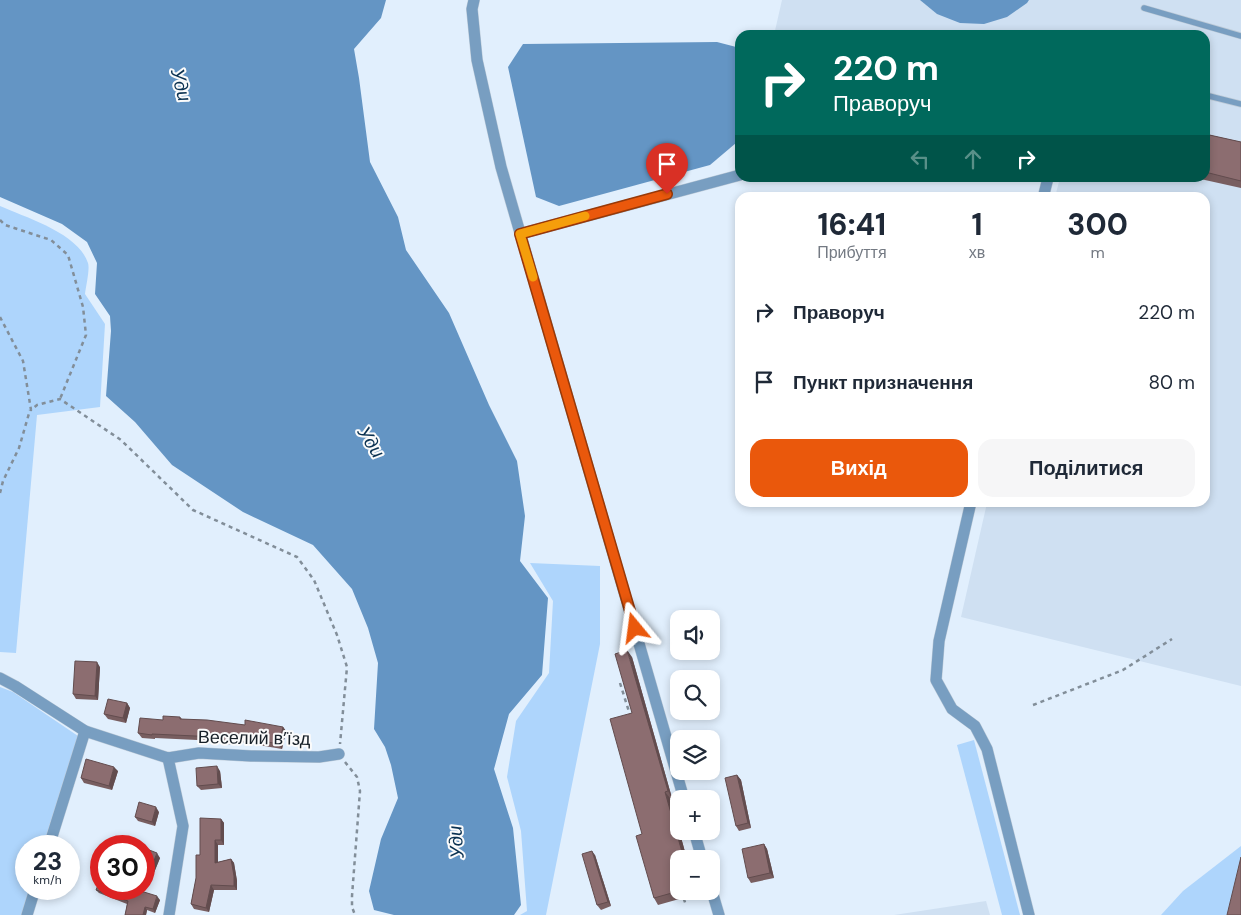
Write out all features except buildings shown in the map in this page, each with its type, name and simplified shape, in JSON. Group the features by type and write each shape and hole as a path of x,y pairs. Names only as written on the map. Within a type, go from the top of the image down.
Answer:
{"street":[{"path":"474,0 472,8 477,60 501,167 681,790"},
{"path":"520,234 735,176"},
{"path":"971,507 939,641 936,680 952,709 975,726 988,749 1029,915"},
{"path":"0,678 85,731 168,758 183,826 169,915"},
{"path":"52,835 85,731"},
{"name":"Веселий в’їзд","path":"168,758 200,753 251,756 319,756 338,754"},
{"path":"27,915 32,900"},
{"path":"715,900 719,915"}],"lane":[{"path":"1144,8 1241,36"},
{"path":"1210,96 1241,104"}],"path":[{"path":"0,220 5,225 51,240 68,255 83,307 86,335 60,400"},
{"path":"0,318 23,361 30,410 19,448 3,481 0,493"},
{"path":"30,410 37,405 60,400 121,440 193,510 298,557 314,580 348,667 338,754 357,777 360,791 352,896 352,907 355,915"},
{"path":"1032,705 1123,670 1172,639"},
{"path":"620,683 631,721"},
{"path":"684,900 686,905"}],"shaded area":[{"path":"782,0 1241,0 1241,686 961,617 986,507 1210,507 1210,192 1056,192 1059,182 1210,182 1210,30 775,30"},
{"path":"0,206 37,221 74,243 88,263 85,294 105,324 100,407 37,415 16,653 0,652"},
{"path":"530,563 600,566 600,644 546,915 520,915 527,911 521,831 507,777 516,721 549,673 553,601"},
{"path":"0,687 13,692 78,736 46,835 15,835 15,900 27,900 22,915 0,915"},
{"path":"974,740 1020,915 1002,915 957,745"},
{"path":"1241,846 1241,904 1239,915 1161,915 1183,891"},
{"path":"986,901 990,915 894,915"}],"water":[{"name":"Уди","path":"0,0 386,0 381,18 354,49 370,162 398,217 406,250 449,313 489,405 517,461 525,516 520,561 548,598 542,675 509,714 494,769 513,828 521,905 514,915 394,915 374,910 369,891 381,839 398,798 385,747 374,729 378,663 368,628 352,589 313,545 243,512 172,465 135,422 106,396 111,331 110,316 95,294 97,263 87,242 62,224 0,197"},
{"path":"920,0 1029,0 1007,17 984,24 960,23 937,14"},
{"path":"717,42 735,47 735,144 710,165 559,206 536,197 508,67 523,44"}],"slow traffic":[{"path":"533,277 520,234 585,216"}],"route":[{"path":"635,628 520,234 667,194"}]}
